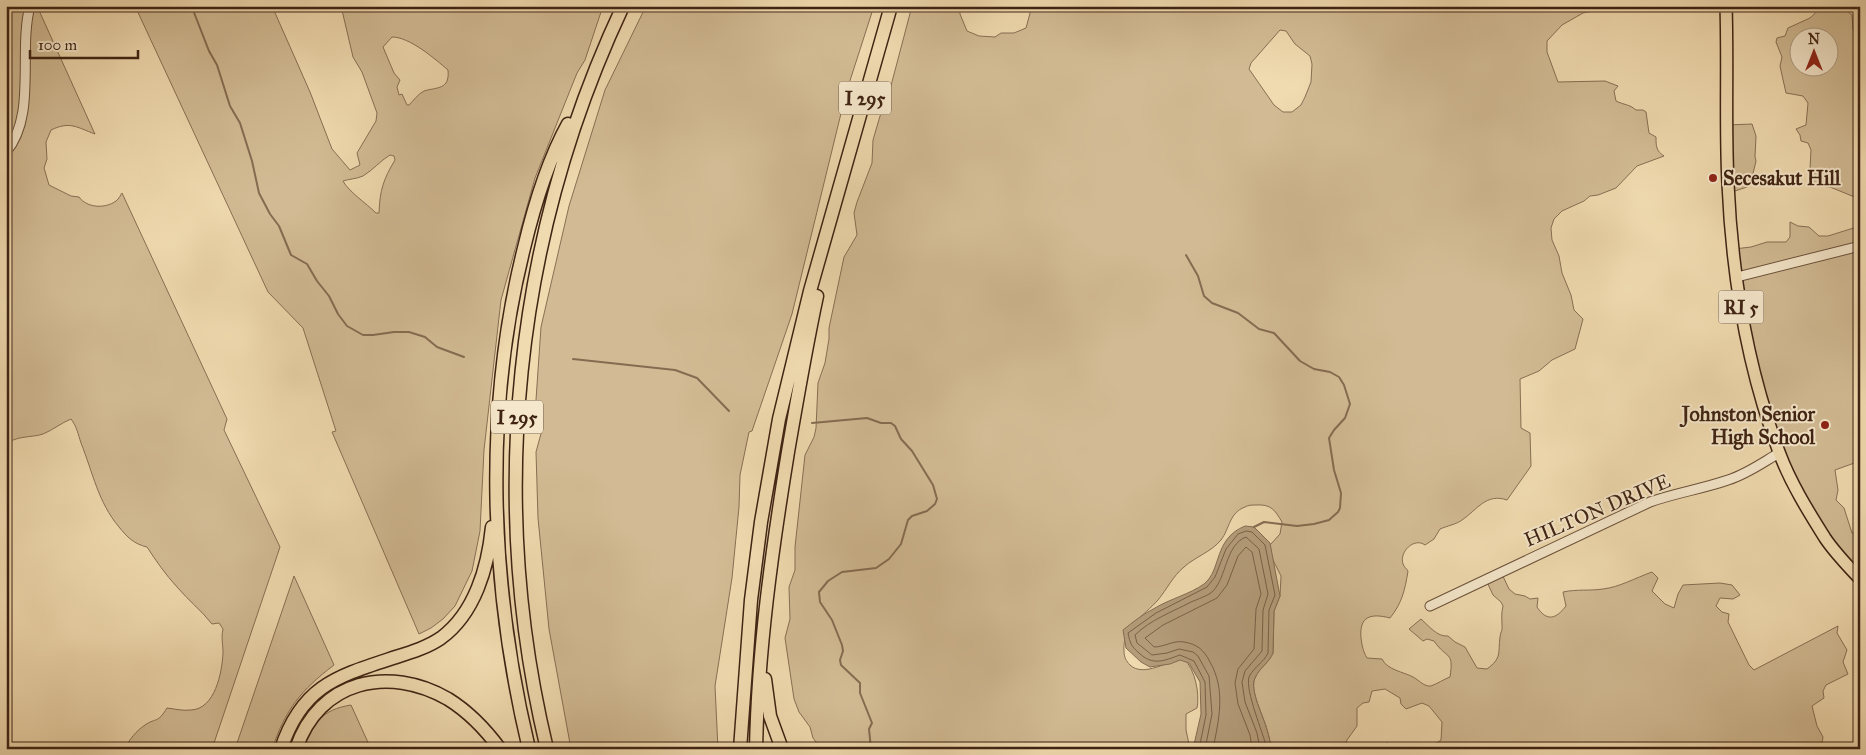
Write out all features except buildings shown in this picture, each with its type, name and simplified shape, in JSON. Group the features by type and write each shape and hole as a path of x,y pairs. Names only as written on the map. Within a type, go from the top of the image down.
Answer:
{"highway":[{"name":"I 295","path":"547,749 532,678 519,576 515,489 517,420 526,324 542,239 562,164 587,91 623,6"},
{"name":"I 295","path":"740,749 751,600 768,478 795,350 891,6"},
{"path":"529,749 516,689 507,630 499,555 498,426 506,335 520,260 538,197 551,161 587,91"},
{"path":"756,749 759,678 768,583 779,504 802,370 840,190"},
{"path":"281,749 290,724 298,711 320,689 346,674 430,644 448,632 459,621 472,600 486,564 497,477"},
{"path":"768,583 766,691 770,716 782,749"},
{"path":"296,749 303,731 310,720 329,700 357,685 384,681 411,684 448,700 477,722 500,749"}],"main road":[{"name":"RI 5","path":"1726,6 1728,184 1737,278 1754,374 1779,453 1796,488 1826,539 1860,579"}],"street":[{"path":"6,152 12,145 20,124 24,87 24,44 30,6"},
{"path":"1737,278 1860,246"},
{"name":"HILTON DRIVE","path":"1430,606 1650,502 1669,495 1728,480 1750,471 1779,453"}],"shaded area":[{"path":"6,6 37,6 95,134 68,125 51,130 46,142 47,159 44,168 49,185 96,206 112,204 122,193 227,419 224,430 280,547 212,749 124,749 139,730 159,718 167,708 191,710 199,708 211,697 219,680 223,653 223,629 219,623 212,624 161,568 147,547 131,540 122,531 106,508 75,425 71,419 43,434 18,438 9,442 6,446"},
{"path":"135,6 272,6 310,92 332,149 350,170 360,165 357,153 376,121 377,113 362,72 353,57 341,6 603,6 585,60 577,73 535,178 501,300 484,450 480,531 472,571 455,606 443,619 419,634 332,432 336,431 303,328 268,292","holes":["392,37 414,45 448,70 445,84 438,88 424,91 407,105 402,94 399,95 397,87 400,80 394,73 383,47","390,155 394,156 395,160 385,179 381,191 379,213 376,213 353,193 343,181 363,176"]},
{"path":"646,6 874,6 846,93 792,314 752,431 749,432 740,475 732,578 715,686 718,749 571,749 549,629 538,518 536,452 542,430 534,429 541,327 569,206 605,90"},
{"path":"912,6 960,6 960,14 967,31 979,36 995,37 1001,33 1014,33 1026,28 1032,6 1600,6 1598,10 1583,13 1562,25 1547,41 1547,52 1558,82 1605,81 1618,86 1614,91 1616,101 1636,110 1646,112 1649,133 1656,137 1657,148 1664,156 1637,166 1616,188 1590,196 1584,201 1562,211 1554,219 1551,228 1552,240 1559,256 1562,273 1571,295 1574,310 1583,319 1575,349 1552,360 1539,371 1520,379 1521,428 1530,433 1531,466 1507,500 1500,498 1488,500 1460,521 1440,529 1434,539 1425,545 1416,543 1408,547 1402,559 1403,565 1408,571 1400,602 1390,618 1372,616 1364,621 1361,631 1363,648 1367,658 1382,659 1388,666 1426,685 1431,686 1450,677 1451,663 1448,656 1434,641 1427,639 1423,641 1409,629 1421,619 1440,635 1448,636 1465,647 1477,668 1487,669 1495,662 1498,655 1503,606 1493,595 1486,580 1501,572 1509,589 1515,594 1530,599 1538,598 1537,607 1548,617 1559,614 1566,606 1563,592 1609,588 1652,572 1658,578 1652,591 1665,604 1674,608 1683,585 1720,583 1732,585 1740,595 1733,599 1720,598 1716,606 1722,612 1729,614 1728,622 1749,665 1754,670 1838,626 1837,633 1847,650 1843,662 1848,674 1826,685 1823,691 1824,698 1812,706 1817,726 1823,737 1821,749 1415,749 1435,744 1441,740 1442,722 1429,706 1422,703 1406,709 1401,704 1400,698 1385,689 1372,691 1369,702 1363,703 1357,708 1357,726 1343,749 1272,749 1255,696 1254,683 1257,674 1273,653 1274,611 1280,596 1281,576 1271,556 1270,545 1280,534 1282,522 1269,507 1252,505 1236,513 1221,540 1213,548 1188,563 1173,578 1158,600 1135,622 1126,635 1124,653 1130,665 1136,669 1149,669 1184,659 1188,663 1194,675 1198,696 1197,708 1186,714 1186,730 1190,749 821,749 813,738 810,727 799,712 794,699 785,638 790,619 789,587 795,570 795,547 805,455 814,437 816,428 818,383 825,363 829,328 844,257 857,235 854,213 872,163 873,140 880,116 889,103 888,97","holes":["1280,30 1286,31 1295,44 1310,56 1312,64 1311,82 1305,97 1301,105 1292,112 1283,112 1274,105 1249,69 1251,63"]},
{"path":"1823,6 1840,6 1852,15 1853,29 1860,43 1858,53 1860,59 1860,197 1852,196 1830,187 1810,185 1811,150 1808,143 1801,141 1796,129 1806,125 1808,103 1803,96 1786,93 1780,66 1782,57 1776,42 1777,38 1785,36 1788,28 1810,18"},
{"path":"1752,124 1756,136 1756,161 1750,186 1729,193 1728,125"},
{"name":"Johnston Senior High School","path":"1790,222 1798,226 1809,227 1819,236 1828,236 1860,226 1860,461 1835,470 1838,490 1836,500 1844,508 1852,533 1860,534 1860,577 1795,487 1761,400 1734,249 1751,247 1767,242 1786,242 1790,237"},
{"path":"294,576 334,665 303,692 283,723 272,749 235,749"},
{"path":"351,705 371,749 303,749 311,731 320,719 333,710"}],"water":[{"path":"1245,526 1254,527 1270,543 1280,596 1274,611 1273,653 1257,674 1254,683 1255,696 1272,749 1193,749 1201,714 1200,682 1189,663 1180,660 1170,664 1150,667 1141,662 1126,648 1123,630 1151,610 1204,584 1214,571 1223,546 1235,532"}],"waterway":[{"path":"190,6 217,65 230,106 240,123 252,161 259,193 279,226 291,255 307,264 347,326 363,335 409,332 425,337 437,347 464,357"},
{"path":"1186,255 1198,276 1204,296 1212,303 1238,313 1259,329 1274,333 1300,361 1314,369 1330,372 1339,377 1344,385 1350,404 1345,418 1329,438 1334,470 1341,493 1338,512 1329,520 1314,524 1297,526 1264,522 1254,527"},
{"path":"573,359 675,370 697,378 729,411"},
{"path":"812,423 867,418 881,423 891,423 895,426 901,439 912,451 933,485 937,499 935,504 927,511 912,516 908,520 901,544 889,559 876,568 842,572 828,581 819,592 820,602 832,620 842,645 841,665 860,683 860,693 872,723 869,729 871,749"}],"place":[{"name":"Secesakut Hill","path":"1713,178"},
{"name":"Johnston Senior High School","path":"1825,425"}]}
